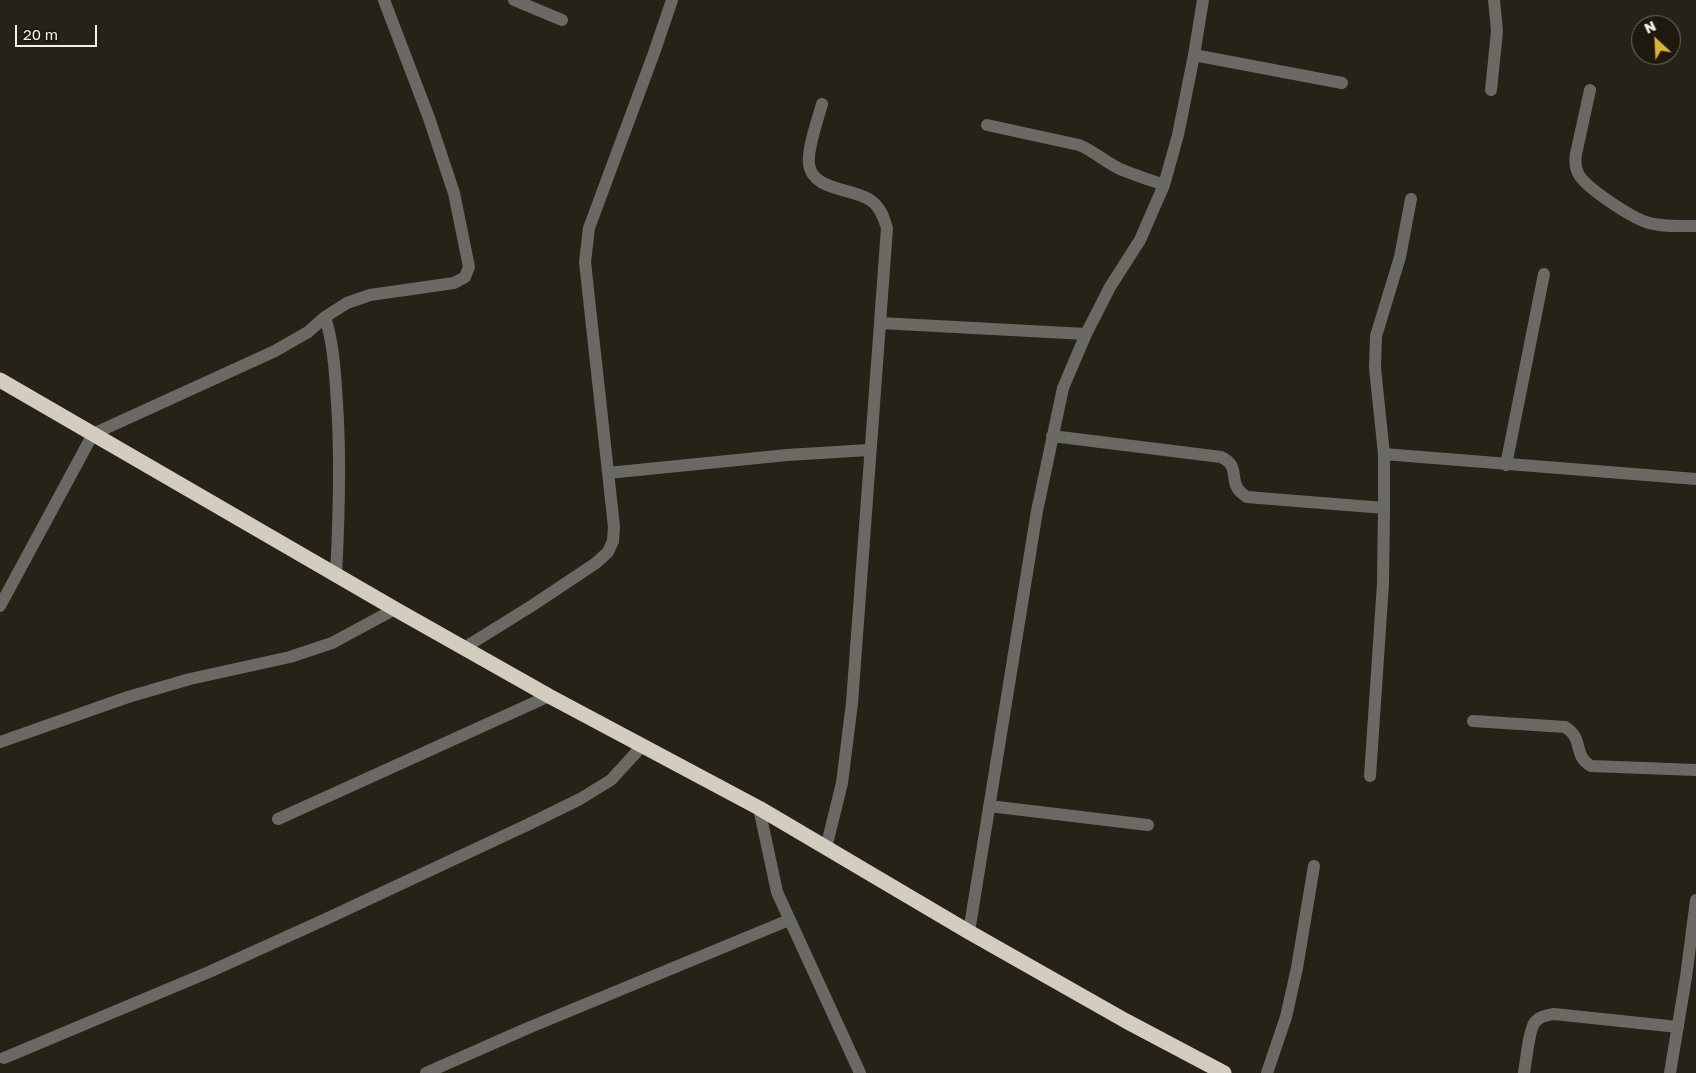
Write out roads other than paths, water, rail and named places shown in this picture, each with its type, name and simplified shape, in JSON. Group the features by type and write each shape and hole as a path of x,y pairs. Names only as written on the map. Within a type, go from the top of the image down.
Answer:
{"highway":[{"path":"0,380 395,609 549,696 759,808 969,932 1126,1021 1224,1073"}],"street":[{"path":"0,606 93,434 275,351 308,332 325,316 347,303 370,295 454,283 465,276 469,267 454,193 429,118 384,0"},
{"path":"514,0 562,20"},
{"path":"464,648 596,563 608,552 613,541 614,527 585,262 589,228 651,63 672,0"},
{"path":"969,932 1037,511 1063,388 1086,334 1110,287 1140,240 1164,185 1178,135 1203,0"},
{"path":"1491,90 1497,31 1494,0"},
{"path":"1194,55 1342,83"},
{"path":"1590,90 1575,164 1583,182 1624,211 1647,223 1696,226"},
{"path":"822,104 809,154 808,165 812,175 820,182 874,202 884,215 887,228 852,703 842,783 826,848"},
{"path":"987,125 1079,145 1093,151 1104,160 1121,169 1164,185"},
{"path":"1370,776 1382,584 1384,508 1384,454 1375,368 1376,336 1400,257 1411,199"},
{"path":"1506,465 1544,274"},
{"path":"325,316 331,337 334,360 339,436 340,496 336,575"},
{"path":"880,323 1086,334"},
{"path":"1052,436 1221,457 1229,461 1233,469 1234,484 1238,492 1247,498 1384,508"},
{"path":"608,473 778,456 870,450"},
{"path":"1384,454 1696,479"},
{"path":"0,742 128,697 190,679 290,657 332,642 395,609"},
{"path":"278,819 549,696"},
{"path":"1473,721 1565,727 1573,732 1578,740 1579,752 1583,761 1591,766 1696,770"},
{"path":"4,1058 227,964 527,825 580,799 611,780 642,746"},
{"path":"990,806 1148,825"},
{"path":"759,808 777,892 860,1073"},
{"path":"1267,1073 1288,1009 1297,968 1314,866"},
{"path":"1670,1073 1678,1027 1691,979 1696,900"},
{"path":"426,1073 528,1028 789,920"},
{"path":"1524,1073 1531,1032 1535,1022 1544,1016 1554,1014 1678,1027"}]}
